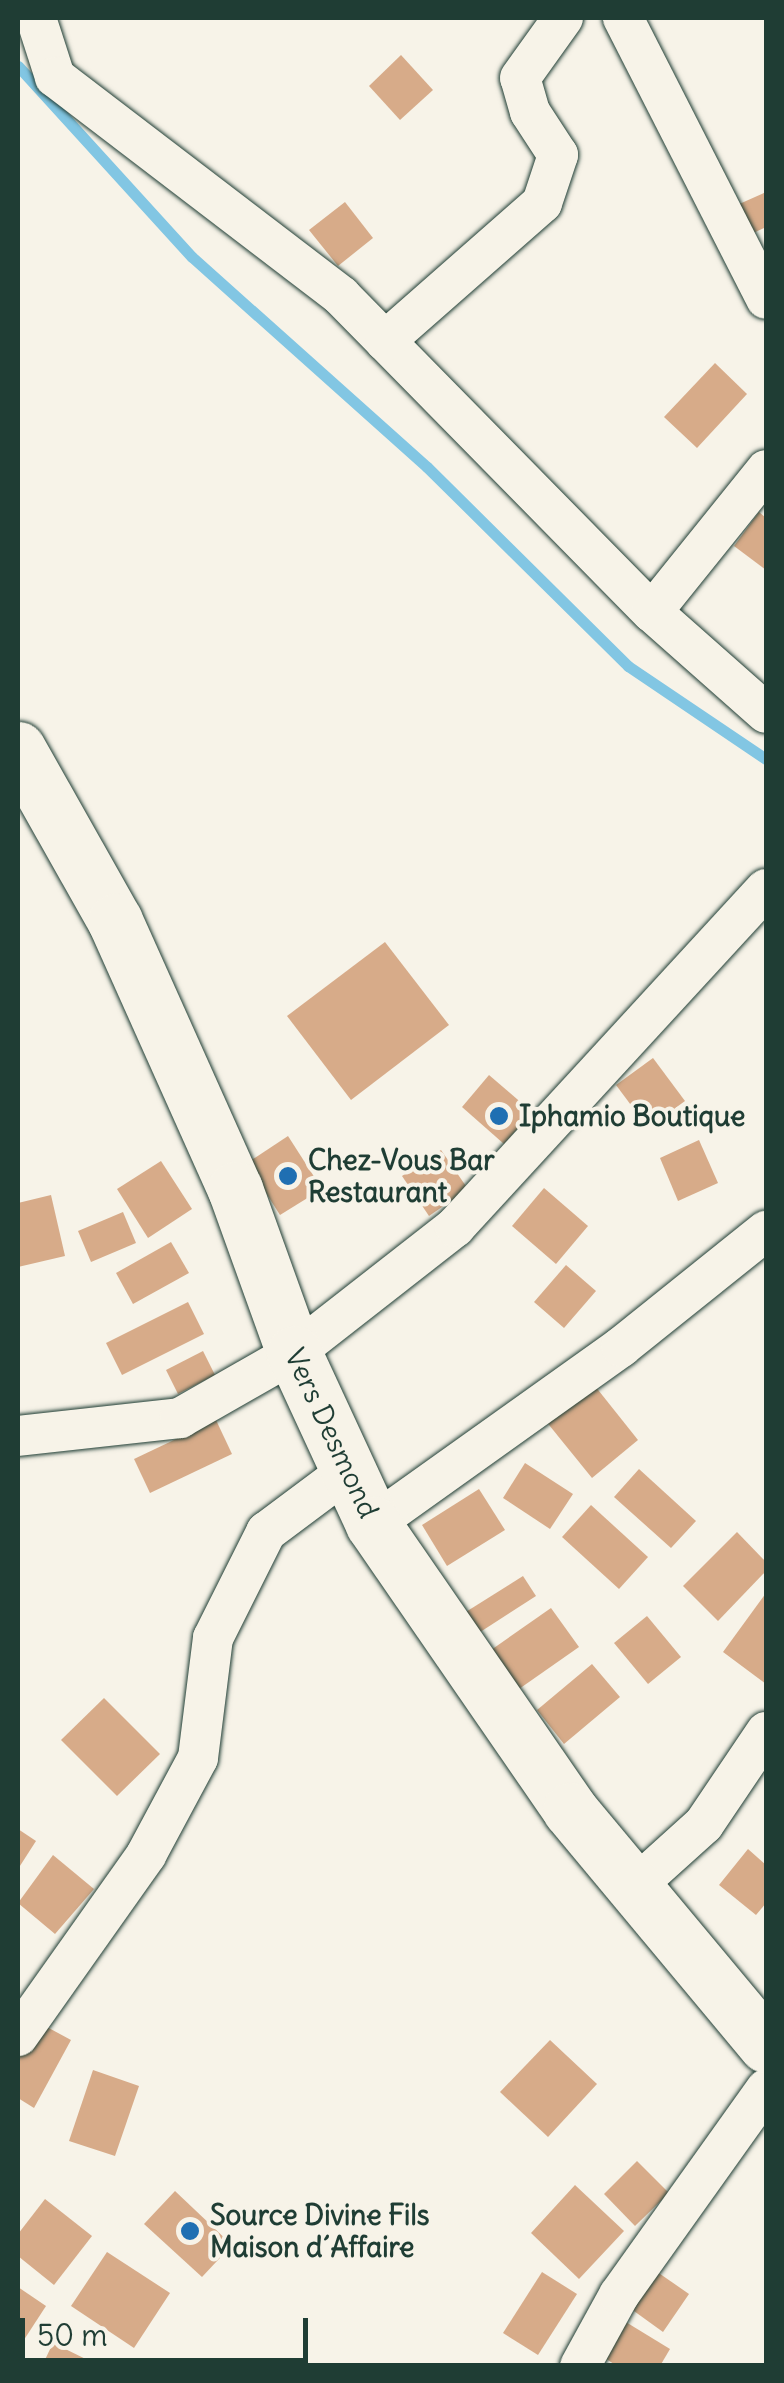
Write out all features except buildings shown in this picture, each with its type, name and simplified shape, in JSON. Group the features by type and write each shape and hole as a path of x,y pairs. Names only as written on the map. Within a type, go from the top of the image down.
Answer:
{"main road":[{"name":"Vers Desmond","path":"18,749 115,922 235,1188 294,1353 345,1473 373,1524 632,1890 766,2045"}],"street":[{"path":"36,18 55,77 341,296 652,612 766,714"},
{"path":"385,341 542,204 558,154 530,112 520,78 563,18"},
{"path":"623,18 766,300"},
{"path":"652,612 766,470"},
{"path":"18,1436 180,1418 294,1353 455,1228 766,889"},
{"path":"373,1524 620,1348 766,1231"},
{"path":"18,2036 146,1856 198,1758 214,1638 266,1532 345,1473"},
{"path":"632,1890 704,1824 766,1732"},
{"path":"580,2366 619,2295 766,2089"}],"waterway":[{"path":"18,66 192,257 427,467 628,666 766,759"}],"place":[{"name":"Iphamio Boutique","path":"499,1116"},
{"name":"Chez-Vous Bar Restaurant","path":"288,1176"},
{"name":"Source Divine Fils Maison d´Affaire","path":"190,2231"}]}
